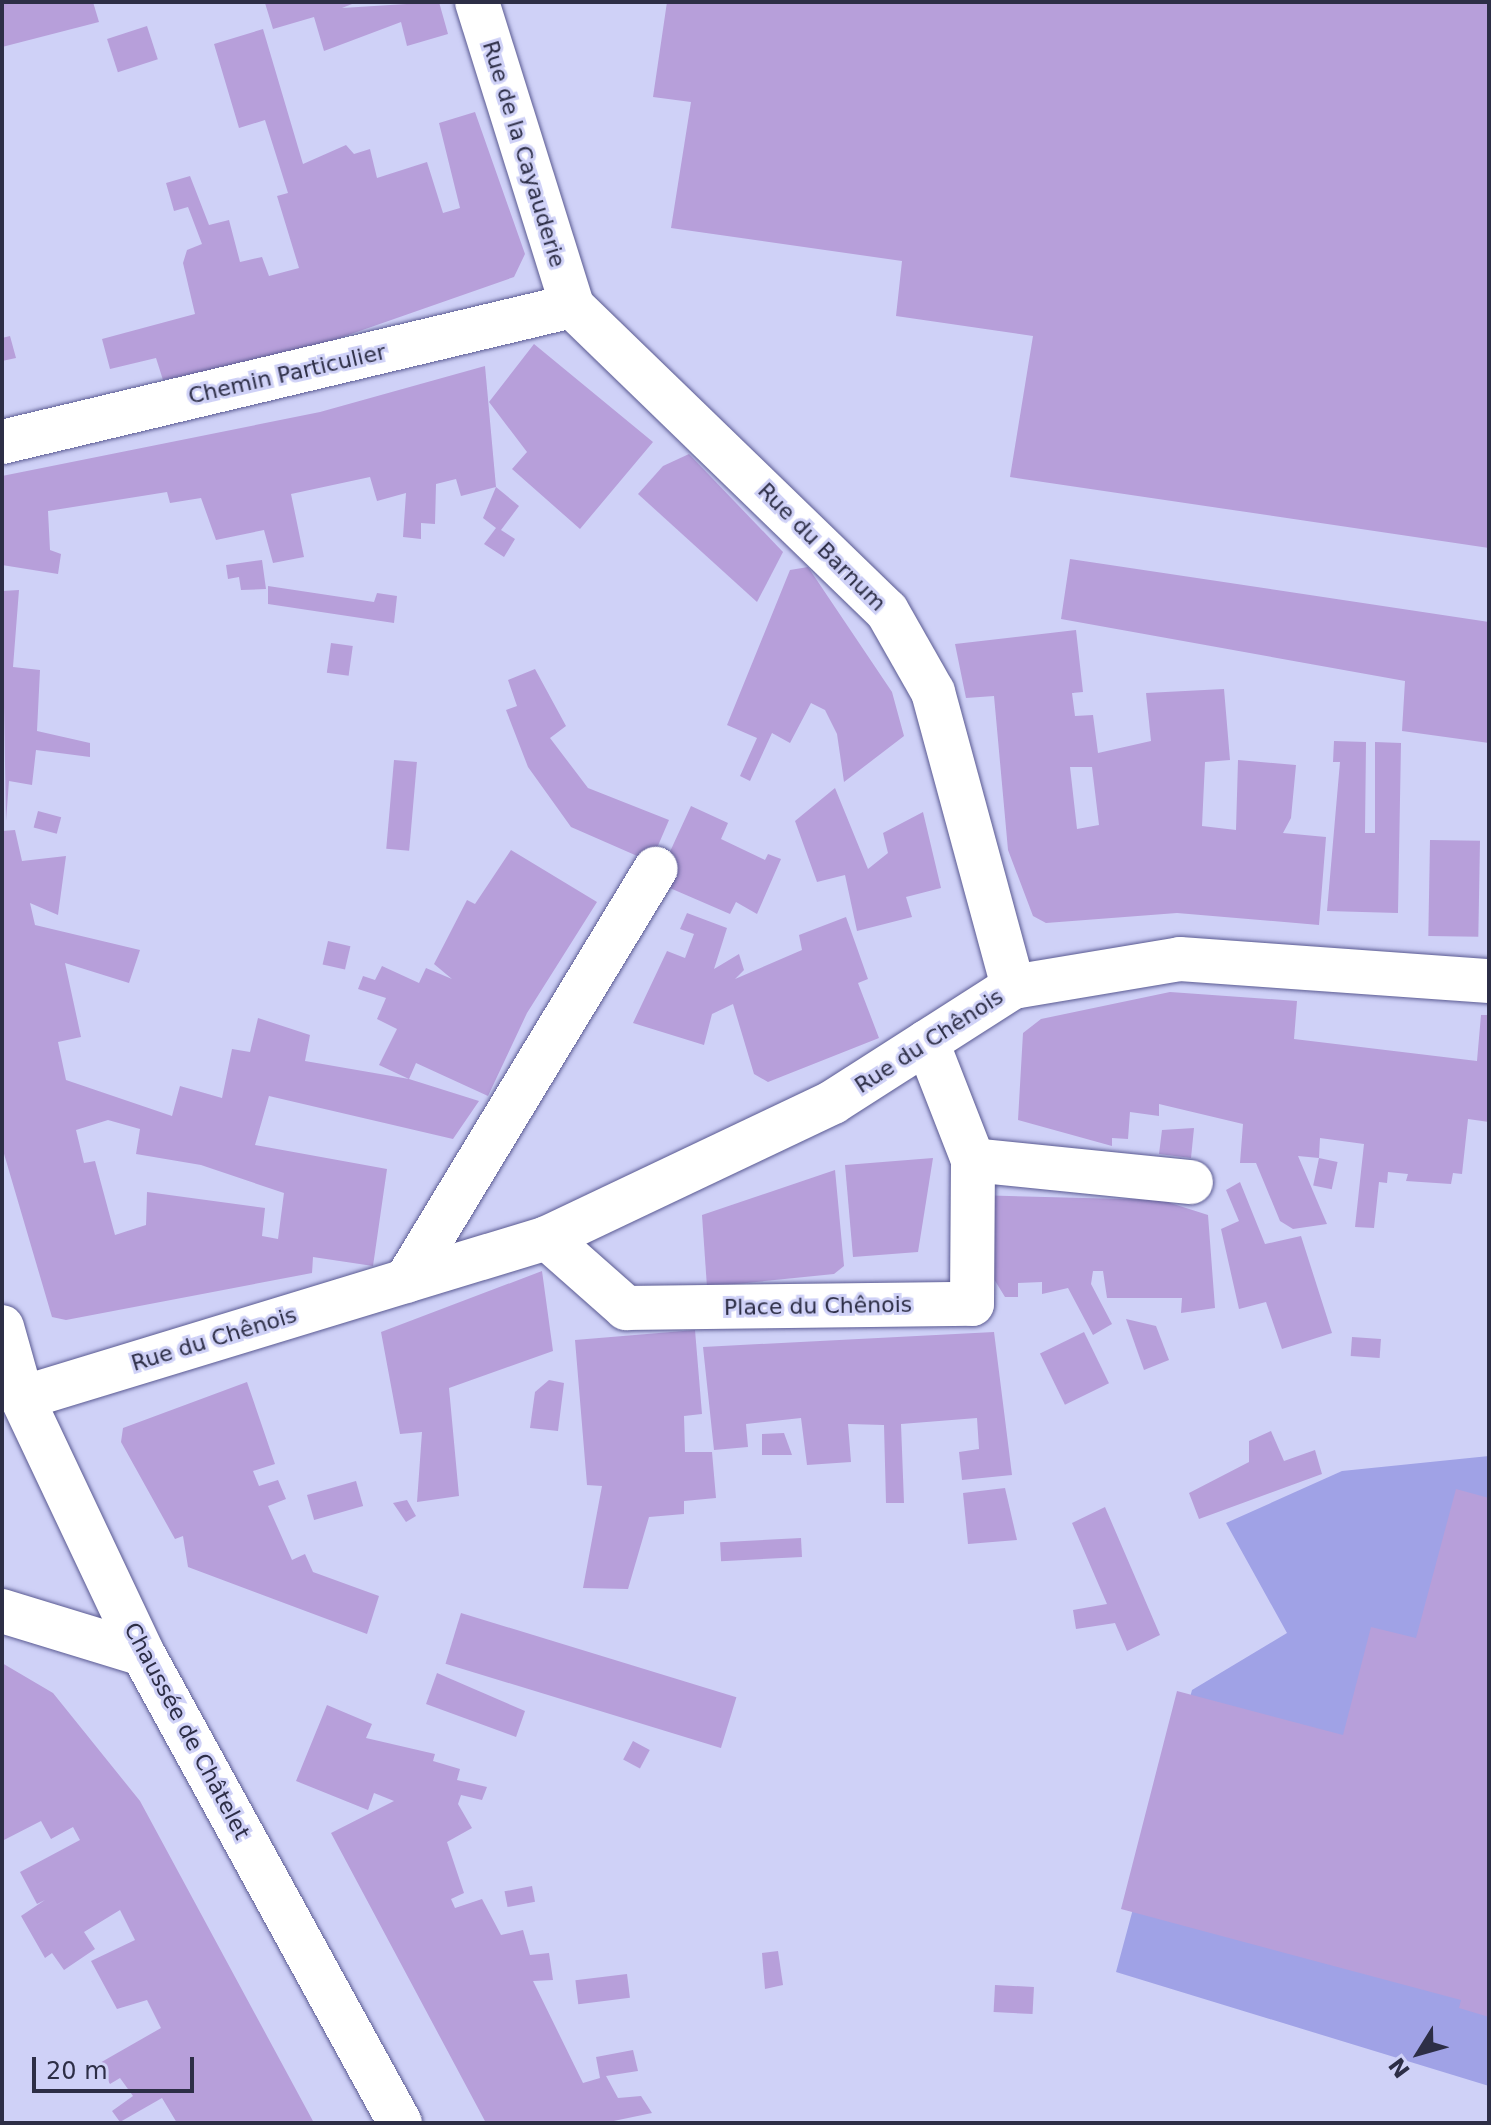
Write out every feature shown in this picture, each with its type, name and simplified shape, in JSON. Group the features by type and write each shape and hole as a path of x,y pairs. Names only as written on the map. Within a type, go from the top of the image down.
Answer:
{"street":[{"name":"Rue de la Cayauderie","path":"477,2 572,306"},
{"name":"Chemin Particulier","path":"2,442 572,306"},
{"name":"Rue du Barnum","path":"572,306 887,611 933,692 1013,987"},
{"path":"406,1281 656,869"},
{"name":"Rue du Chênois","path":"22,1398 547,1238 833,1102 1013,987 1180,959 1489,981"},
{"name":"Place du Chênois","path":"547,1238 626,1308 972,1304 973,1160 927,1042"},
{"path":"973,1160 1191,1182"},
{"name":"Chaussée de Châtelet","path":"2,1327 22,1398 143,1654 400,2123"},
{"path":"2,1611 143,1654"}],"shaded area":[{"path":"1489,1456 1489,2086 1116,1972 1192,1690 1287,1633 1226,1523 1342,1471"}],"building":[{"path":"2,2 93,2 99,22 2,47"},
{"path":"357,2 342,8 439,2 448,34 407,46 401,22 324,51 314,17 273,29 265,3"},
{"path":"667,2 1489,2 1489,548 1010,477 1033,336 896,316 902,261 671,228 691,102 653,97"},
{"path":"147,26 158,59 118,72 107,39"},
{"path":"263,29 303,164 346,145 354,154 370,149 377,178 427,162 443,213 460,208 439,123 475,112 525,254 514,277 291,355 163,380 156,358 110,369 102,339 195,314 183,263 187,250 202,244 188,207 174,211 166,183 190,176 209,225 229,220 240,262 262,257 269,276 299,268 277,196 288,193 265,120 239,128 214,44"},
{"path":"10,336 16,358 2,361 2,338"},
{"path":"534,344 653,442 580,529 512,469 527,452 489,402"},
{"path":"485,366 496,487 461,496 456,479 436,484 435,524 421,523 421,539 403,537 406,493 377,501 370,477 291,494 304,557 273,563 264,530 216,540 201,498 170,503 167,492 48,511 50,550 61,554 58,574 2,565 2,476 320,412"},
{"path":"689,454 783,552 757,602 638,494 663,466"},
{"path":"496,487 519,506 501,530 515,539 504,557 484,544 496,528 483,518"},
{"path":"1070,559 1489,622 1489,743 1402,731 1405,681 1061,619"},
{"path":"262,560 266,589 241,590 239,577 228,579 226,565"},
{"path":"808,567 892,692 904,736 844,782 837,734 825,710 811,703 790,743 772,733 750,781 740,776 757,738 727,725 790,570"},
{"path":"268,586 374,602 377,593 397,596 394,623 268,604"},
{"path":"19,590 13,667 40,670 37,731 90,743 90,757 36,750 32,785 9,781 6,821 2,591"},
{"path":"1076,630 1083,692 1072,693 1075,716 1093,715 1098,753 1151,741 1146,693 1224,689 1230,760 1205,762 1202,826 1236,830 1238,760 1296,765 1291,818 1283,833 1326,837 1319,925 1177,913 1046,923 1033,916 1008,850 994,696 966,698 955,644","holes":["1070,767 1092,767 1099,825 1077,829"]},
{"path":"331,643 353,646 349,676 327,673"},
{"path":"535,669 566,726 550,738 588,788 669,820 651,862 571,827 528,767 506,710 517,706 508,680"},
{"path":"1334,741 1366,742 1365,833 1375,833 1375,742 1401,743 1398,913 1327,911 1340,762 1333,762"},
{"path":"394,760 417,762 409,851 386,849"},
{"path":"835,788 868,869 888,853 883,833 923,812 941,888 906,897 912,917 857,931 845,875 817,882 795,821"},
{"path":"691,806 728,823 721,839 765,860 768,854 781,859 757,914 736,902 730,914 656,882"},
{"path":"38,811 61,817 57,834 34,827"},
{"path":"15,830 22,861 66,856 58,915 30,903 35,925 140,950 129,983 65,963 81,1037 58,1042 66,1080 172,1116 180,1086 222,1098 232,1049 250,1052 258,1018 310,1035 305,1061 409,1079 479,1101 453,1139 269,1096 255,1145 387,1169 373,1266 313,1257 312,1273 66,1320 52,1317 2,1147 2,831","holes":["108,1120 140,1129 136,1154 201,1165 284,1193 278,1239 262,1236 265,1208 147,1192 146,1225 115,1235 95,1161 84,1163 76,1130"]},
{"path":"1430,840 1480,841 1478,937 1428,936"},
{"path":"511,850 597,902 527,1013 488,1096 416,1063 409,1079 379,1065 397,1029 377,1019 386,998 358,989 363,976 375,980 382,966 419,983 426,968 452,979 434,964 467,900 475,904"},
{"path":"687,913 727,928 714,969 739,954 744,970 735,979 802,950 799,935 846,917 868,979 858,983 879,1038 768,1082 754,1074 733,1004 712,1014 704,1045 633,1023 667,951 685,958 694,934 680,929"},
{"path":"328,941 350,946 345,970 323,964"},
{"path":"1170,992 1297,1001 1294,1039 1477,1061 1481,1015 1489,1015 1489,1122 1468,1119 1462,1174 1453,1173 1451,1184 1406,1181 1408,1174 1388,1172 1387,1183 1379,1182 1374,1228 1355,1227 1364,1144 1320,1138 1319,1158 1298,1156 1327,1224 1293,1229 1280,1221 1256,1163 1240,1163 1243,1124 1159,1104 1159,1116 1130,1112 1128,1139 1112,1138 1112,1146 1018,1120 1023,1033 1041,1019"},
{"path":"1194,1128 1191,1158 1159,1154 1162,1130"},
{"path":"933,1158 918,1252 853,1257 845,1165"},
{"path":"1319,1158 1338,1162 1332,1189 1313,1185"},
{"path":"835,1170 844,1266 834,1274 707,1287 702,1215"},
{"path":"1240,1182 1265,1244 1301,1236 1332,1333 1282,1349 1266,1302 1239,1309 1221,1229 1239,1221 1226,1190"},
{"path":"973,1195 1161,1200 1208,1215 1215,1308 1181,1313 1182,1298 1107,1298 1103,1271 1093,1271 1091,1284 1112,1324 1093,1335 1068,1288 1042,1294 1042,1282 1018,1283 1018,1297 1005,1297 973,1245"},
{"path":"542,1271 553,1351 449,1388 459,1496 417,1502 422,1432 400,1434 381,1332"},
{"path":"1126,1319 1156,1326 1169,1360 1144,1370"},
{"path":"695,1330 702,1414 684,1416 685,1452 712,1452 716,1498 684,1501 684,1514 649,1517 628,1589 583,1588 602,1486 587,1485 575,1340"},
{"path":"994,1332 1012,1475 962,1480 959,1452 979,1449 977,1418 901,1424 904,1503 886,1503 884,1425 848,1424 851,1462 807,1465 801,1418 746,1424 748,1447 714,1450 703,1347"},
{"path":"1084,1332 1109,1383 1065,1405 1040,1353"},
{"path":"1352,1337 1381,1339 1380,1358 1351,1356"},
{"path":"549,1380 564,1383 558,1431 530,1428 535,1392"},
{"path":"247,1382 275,1464 253,1471 259,1486 278,1480 286,1499 268,1506 292,1560 305,1554 313,1572 379,1596 367,1634 188,1567 183,1536 175,1539 121,1442 123,1428"},
{"path":"1271,1431 1284,1461 1315,1450 1322,1474 1199,1519 1189,1493 1249,1462 1249,1441"},
{"path":"784,1433 792,1455 762,1455 762,1434"},
{"path":"356,1481 363,1506 314,1520 307,1495"},
{"path":"1005,1488 1017,1540 968,1544 963,1493"},
{"path":"1456,1489 1489,1498 1489,2017 1459,2008 1461,2000 1121,1909 1177,1691 1343,1735 1371,1627 1416,1638"},
{"path":"407,1500 416,1516 406,1522 393,1503"},
{"path":"1105,1507 1160,1635 1127,1651 1115,1623 1076,1629 1073,1610 1107,1604 1072,1523"},
{"path":"801,1538 802,1557 721,1561 720,1542"},
{"path":"461,1613 736,1697 721,1748 446,1664"},
{"path":"2,1663 53,1693 140,1801 314,2123 177,2123 162,2098 120,2122 112,2111 133,2096 120,2078 110,2084 98,2064 161,2028 147,2000 117,2009 91,1961 135,1940 120,1910 84,1932 95,1949 64,1970 52,1953 45,1958 21,1916 45,1900 37,1904 20,1872 80,1840 73,1827 51,1839 41,1821 2,1841"},
{"path":"437,1673 525,1711 516,1737 426,1704"},
{"path":"327,1705 372,1724 366,1738 435,1754 433,1761 460,1769 457,1780 487,1787 482,1800 461,1795 458,1804 472,1828 447,1842 464,1893 451,1899 455,1908 482,1899 501,1935 523,1930 530,1955 549,1953 553,1980 533,1981 583,2083 600,2078 596,2057 633,2050 638,2071 606,2076 618,2098 641,2096 652,2113 604,2123 486,2123 331,1833 394,1801 374,1793 368,1810 296,1781"},
{"path":"633,1741 650,1750 640,1768 623,1760"},
{"path":"532,1886 535,1902 508,1907 505,1891"},
{"path":"778,1951 783,1985 765,1989 762,1953"},
{"path":"627,1974 630,1998 578,2004 575,1980"},
{"path":"995,1985 1034,1987 1033,2014 994,2012"}]}
